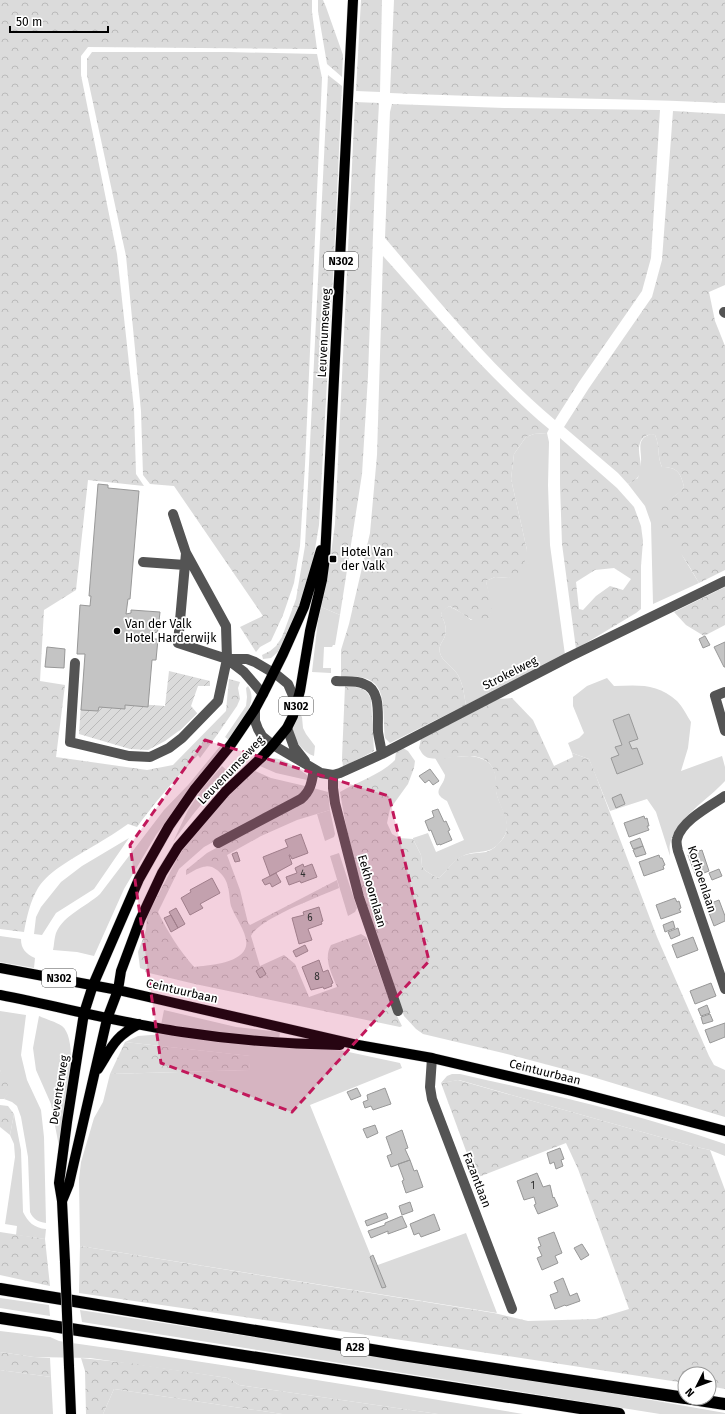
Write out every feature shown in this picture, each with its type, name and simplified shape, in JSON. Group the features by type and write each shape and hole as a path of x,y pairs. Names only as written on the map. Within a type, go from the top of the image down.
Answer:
{"highway":[{"name":"A28","path":"0,1289 402,1355 677,1397"},
{"name":"A28","path":"0,1318 619,1414"}],"main road":[{"name":"Leuvenumseweg","path":"107,1018 118,990 121,971 140,920 162,873 178,847 226,791 262,757 287,728 297,705 310,631 322,580 328,523 353,0"},
{"name":"Leuvenumseweg","path":"93,985 139,879 168,826 194,790 230,746 256,709 304,607 328,523"},
{"name":"Ceintuurbaan","path":"0,968 118,990 358,1046 432,1058 572,1091 725,1131"},
{"name":"Deventerweg","path":"71,1414 62,1201 59,1183 84,1013 93,985"},
{"name":"Ceintuurbaan","path":"0,996 182,1032 277,1043 358,1046"},
{"name":"Deventerweg","path":"62,1201 70,1184 107,1018"},
{"path":"93,1078 113,1044 127,1030 139,1024"}],"street":[{"path":"75,663 70,742 129,756 150,757 169,748 182,738 218,701 227,659 226,626 186,553 173,514"},
{"path":"186,553 178,643 227,659 244,672 263,694"},
{"path":"143,562 185,565"},
{"name":"Strokelweg","path":"333,775 382,754 569,657 725,581"},
{"path":"227,659 247,658 274,673 288,684 297,705"},
{"path":"336,681 359,682 369,686 375,694 377,699 378,732 382,754"},
{"path":"725,692 715,696 725,731"},
{"path":"256,709 255,721 262,736 273,745 321,773 333,775"},
{"path":"218,843 301,799 308,792 311,785 310,766 294,747 287,728"},
{"name":"Eekhoornlaan","path":"333,775 335,803 358,890 398,1011"},
{"name":"Korhoenlaan","path":"725,796 694,817 680,831 676,840 678,851 725,990"},
{"name":"Fazantlaan","path":"432,1058 430,1087 432,1099 512,1309"}],"highlighted area":[{"path":"205,740 389,796 429,961 292,1112 161,1063 130,845"}],"green space":[{"path":"0,0 312,0 312,12 317,49 88,47 81,56 81,75 117,254 134,409 136,474 144,486 88,480 76,590 44,610 40,681 65,685 56,757 147,770 173,765 226,711 229,679 240,682 238,688 240,699 237,706 200,758 198,755 182,772 137,827 128,824 65,863 43,881 35,893 24,932 0,929"},
{"path":"318,0 323,0 343,55 342,77 327,64 318,11"},
{"path":"361,0 382,0 380,92 356,91"},
{"path":"394,0 725,0 725,103 390,93"},
{"path":"92,52 228,52 317,54 322,78 300,546 294,583 283,615 271,641 260,647 256,652 240,627 263,616 174,486 150,484 143,475 141,411 126,256 87,75 87,59"},
{"path":"328,75 342,86 319,525 312,567 294,621 278,652 271,658 263,659 262,655 276,646 282,637 296,599 305,546"},
{"path":"355,102 379,103 368,376 362,474 340,615 321,607 330,561 335,524"},
{"path":"392,104 504,108 660,110 651,258 642,291 579,382 555,420 509,378 487,355 385,238 390,112"},
{"path":"673,111 725,114 725,285 709,292 715,321 725,346 725,570 699,583 686,561 661,526 659,520 659,514 663,505 679,493 684,487 678,472 671,468 662,467 658,443 655,435 650,434 642,439 639,447 641,464 640,473 636,479 628,484 618,473 564,427 652,297 662,260"},
{"path":"383,256 505,389 549,429 547,433 534,434 526,437 514,454 511,479 527,550 524,565 518,573 509,578 495,577 486,581 491,603 491,614 485,623 470,619 449,606 442,612 441,615 445,622 446,631 440,646 440,653 443,659 460,678 466,705 390,743 385,738 383,702 376,685 368,679 341,677 341,650 349,624 370,533 377,455"},
{"path":"547,433 549,442 548,485 550,545 565,655 466,705 460,678 443,659 440,653 440,646 446,631 445,622 441,615 442,611 449,606 471,620 488,619 491,606 486,581 495,577 509,578 527,550 511,479 514,454 526,437 534,434"},
{"path":"651,434 655,435 657,439 662,467 671,468 678,472 683,482 684,487 668,501 682,555 699,583 653,604 651,523 645,506 628,484 638,478 641,462 640,445 646,436"},
{"path":"560,438 617,488 634,507 641,526 643,541 641,566 641,609 576,649 562,544","holes":["614,568 631,579 623,590 610,586 596,596 583,610 579,609 576,582 595,570"]},
{"path":"725,587 725,625 704,636 686,625 674,612"},
{"path":"321,607 340,615 335,645 332,647 324,647 323,668 331,668 331,673 312,672"},
{"path":"169,671 210,681 210,686 198,686 191,706 197,713 180,730 165,741 148,750 130,749 79,734 81,703 124,708 125,703 165,706"},
{"path":"607,678 614,686 631,685 655,688 670,695 679,703 691,722 688,748 681,771 722,756 725,767 725,781 693,810 679,826 673,835 670,844 670,856 656,812 647,799 610,811 589,759 572,753 568,743 579,738 584,733 573,706 573,697 587,686"},
{"path":"248,686 251,693 250,707 229,740 225,737 246,706 246,688"},
{"path":"345,686 357,687 364,690 371,699 374,751 343,767 342,758"},
{"path":"512,698 533,720 554,766 573,757 572,753 589,759 657,937 709,1056 714,1065 725,1070 725,1117 586,1075 423,1034 404,1016 367,906 345,821 340,792 383,770 395,760 396,752 403,748 408,751 415,761 408,784 390,809 387,823 392,834 399,838 413,839 421,855 422,866 426,871 437,878 440,877 462,856 486,852 494,848 505,835 507,824 497,796 495,774 492,767 479,757 472,756 437,759 429,758 422,753 419,748 421,739 498,699"},
{"path":"297,711 302,717 303,728 306,734 315,746 314,756 302,748 292,731"},
{"path":"221,745 223,747 156,835 124,889 94,956 77,952 53,950 55,937 62,924 67,918 100,894 164,810 189,784"},
{"path":"470,756 486,761 493,768 496,779 497,797 506,816 506,831 497,846 492,849 468,854 459,858 440,877 437,878 426,871 422,866 421,855 413,838 428,833 436,852 464,840 447,801 439,795 438,792 445,775 435,758"},
{"path":"270,758 280,759 294,766 307,775 307,780 276,773 259,765"},
{"path":"222,766 233,776 207,798 173,842 188,810 202,789"},
{"path":"253,770 271,778 306,786 304,792 204,847 179,869 158,912 170,934 183,954 194,967 222,963 236,958 241,954 245,949 246,939 231,906 228,886 224,877 216,869 209,866 199,868 186,875 186,870 207,853 259,825 313,788 328,792 330,810 297,820 261,836 227,855 240,890 248,923 250,925 337,880 339,888 277,915 256,929 251,936 260,966 284,955 295,964 309,997 337,987 328,961 331,945 361,934 366,937 390,1002 402,1026 400,1027 195,984 145,972 145,970 140,968 138,952 146,930 147,916 178,857 201,825 224,797"},
{"path":"330,810 335,834 334,837 325,841 317,814"},
{"path":"129,838 94,889 56,913 42,935 34,934 36,917 41,907 61,882 82,866"},
{"path":"339,853 357,908 355,912 348,916 330,856"},
{"path":"0,936 21,939 22,946 25,951 35,958 34,968 0,962"},
{"path":"164,1010 236,1027 280,1032 279,1040 161,1025"},
{"path":"0,1011 26,1015 21,1055 27,1080 41,1110 44,1137 46,1223 36,1220 30,1212 28,1157 21,1117 17,1106 4,1099 8,1093 0,1070"},
{"path":"39,1016 62,1026 68,1035 71,1049 70,1086 60,1152 51,1104 36,1070 33,1048"},
{"path":"164,1034 299,1049 344,1051 400,1063 402,1068 310,1105 375,1266 466,1233 497,1313 80,1246 79,1179 81,1162 94,1118 103,1102 110,1074 249,1070 250,1056 125,1042 138,1036"},
{"path":"125,1042 251,1056 249,1070 110,1074"},
{"path":"0,1070 8,1085 9,1093 4,1099 0,1099"},
{"path":"452,1074 460,1074 560,1097 659,1123 725,1144 725,1156 710,1150 459,1080 441,1083 447,1076"},
{"path":"458,1080 710,1150 725,1190 725,1389 717,1388 717,1366 677,1366 677,1382 79,1293 80,1246 494,1313 528,1321 596,1319 629,1309 578,1169 566,1143 476,1178 441,1083"},
{"path":"0,1105 8,1106 14,1114 10,1135 0,1127"},
{"path":"14,1114 21,1150 23,1212 32,1224 46,1229 45,1239 16,1235 17,1226 5,1224 15,1157 14,1144 10,1135"},
{"path":"0,1232 45,1239 50,1286 0,1275"},
{"path":"0,1298 49,1305 50,1316 0,1308"},
{"path":"80,1310 617,1394 725,1414 660,1414 82,1322"},
{"path":"0,1331 50,1337 59,1341 242,1368 523,1414 438,1414 239,1385 228,1378 90,1358 34,1357 0,1352"},
{"path":"0,1352 50,1358 51,1377 0,1370"},
{"path":"81,1358 129,1363 228,1378 239,1385 438,1414 282,1414 114,1389 103,1414 86,1414 85,1371"},
{"path":"0,1370 51,1377 53,1414 0,1414"},
{"path":"114,1389 282,1414 103,1414"}],"building":[{"path":"98,484 108,485 108,488 139,491 130,599 128,599 126,614 131,613 131,610 160,612 159,621 155,621 154,626 158,630 154,633 153,639 158,639 156,660 152,660 148,707 125,705 125,709 99,707 98,711 81,710 85,654 77,654 80,605 90,606 91,596 89,596"},
{"path":"705,636 710,645 703,648 699,639"},
{"path":"725,642 725,667 724,667 714,647"},
{"path":"47,647 65,649 64,668 45,667"},
{"path":"629,714 638,739 629,742 632,749 637,748 643,764 617,774 611,758 619,755 615,747 622,745 613,720"},
{"path":"430,769 439,781 433,785 429,780 425,783 419,776"},
{"path":"621,794 625,804 616,808 612,798"},
{"path":"438,809 444,822 446,821 452,840 440,845 437,845 431,830 429,831 425,821 434,817 432,811"},
{"path":"644,816 645,819 647,818 649,826 647,826 649,830 629,837 624,823"},
{"path":"301,834 308,853 292,859 289,855 292,864 270,876 263,857 288,847 285,840"},
{"path":"640,838 643,846 633,849 630,842"},
{"path":"643,846 646,854 636,857 633,850"},
{"path":"702,850 709,871 696,876 688,855"},
{"path":"237,852 240,861 235,862 232,854"},
{"path":"659,855 665,865 663,866 664,869 644,876 639,862"},
{"path":"303,864 304,867 312,864 317,877 301,883 300,881 289,885 286,877 297,873 295,868"},
{"path":"719,869 722,876 712,880 709,873"},
{"path":"276,873 281,882 272,887 270,883 265,885 262,880"},
{"path":"212,878 220,893 200,904 203,908 190,915 181,898 191,892 190,890"},
{"path":"675,898 677,902 679,901 681,908 679,909 681,912 661,919 656,905"},
{"path":"719,900 725,916 725,921 714,926 706,905"},
{"path":"319,907 323,921 321,922 322,924 308,929 312,940 299,944 292,918 304,915 303,912"},
{"path":"176,908 185,924 178,928 169,912"},
{"path":"171,915 178,928 171,932 164,918"},
{"path":"673,921 675,928 665,932 663,925"},
{"path":"678,928 680,935 671,939 668,932"},
{"path":"693,937 698,950 677,958 672,945"},
{"path":"305,945 308,951 296,957 293,951"},
{"path":"319,960 323,972 328,970 333,983 331,984 332,986 324,989 323,987 311,990 302,967"},
{"path":"262,967 266,974 260,978 256,971"},
{"path":"711,983 716,996 695,1004 690,991"},
{"path":"707,1005 710,1013 701,1016 698,1009"},
{"path":"710,1014 713,1021 703,1024 701,1017"},
{"path":"725,1023 725,1037 710,1043 705,1030"},
{"path":"357,1088 361,1096 351,1100 347,1092"},
{"path":"385,1088 391,1104 373,1110 371,1106 365,1108 363,1102 368,1100 367,1095"},
{"path":"375,1125 378,1133 367,1138 363,1129"},
{"path":"402,1130 408,1148 405,1149 410,1160 391,1167 387,1156 392,1154 386,1137"},
{"path":"560,1148 564,1159 561,1160 563,1166 556,1169 554,1162 550,1164 547,1153"},
{"path":"410,1160 414,1171 417,1170 423,1187 406,1193 402,1181 404,1180 398,1164"},
{"path":"537,1173 543,1187 550,1185 553,1198 554,1197 558,1206 538,1214 534,1205 536,1204 534,1197 524,1200 517,1181"},
{"path":"410,1202 413,1211 402,1215 399,1206"},
{"path":"386,1213 388,1218 367,1226 365,1221"},
{"path":"434,1214 440,1230 421,1237 419,1233 414,1235 410,1224"},
{"path":"402,1216 407,1227 388,1234 388,1231 371,1238 368,1231 385,1225 385,1223"},
{"path":"554,1232 562,1253 555,1256 558,1263 542,1270 537,1258 542,1256 538,1247 541,1246 538,1238"},
{"path":"582,1244 589,1255 581,1260 574,1248"},
{"path":"373,1255 386,1287 382,1288 370,1257"},
{"path":"563,1278 570,1296 577,1293 580,1301 555,1309 550,1295 558,1292 554,1282"}],"place":[{"name":"Hotel Van der Valk","path":"333,559"},
{"name":"Van der Valk Hotel Harderwijk","path":"117,631"}]}
